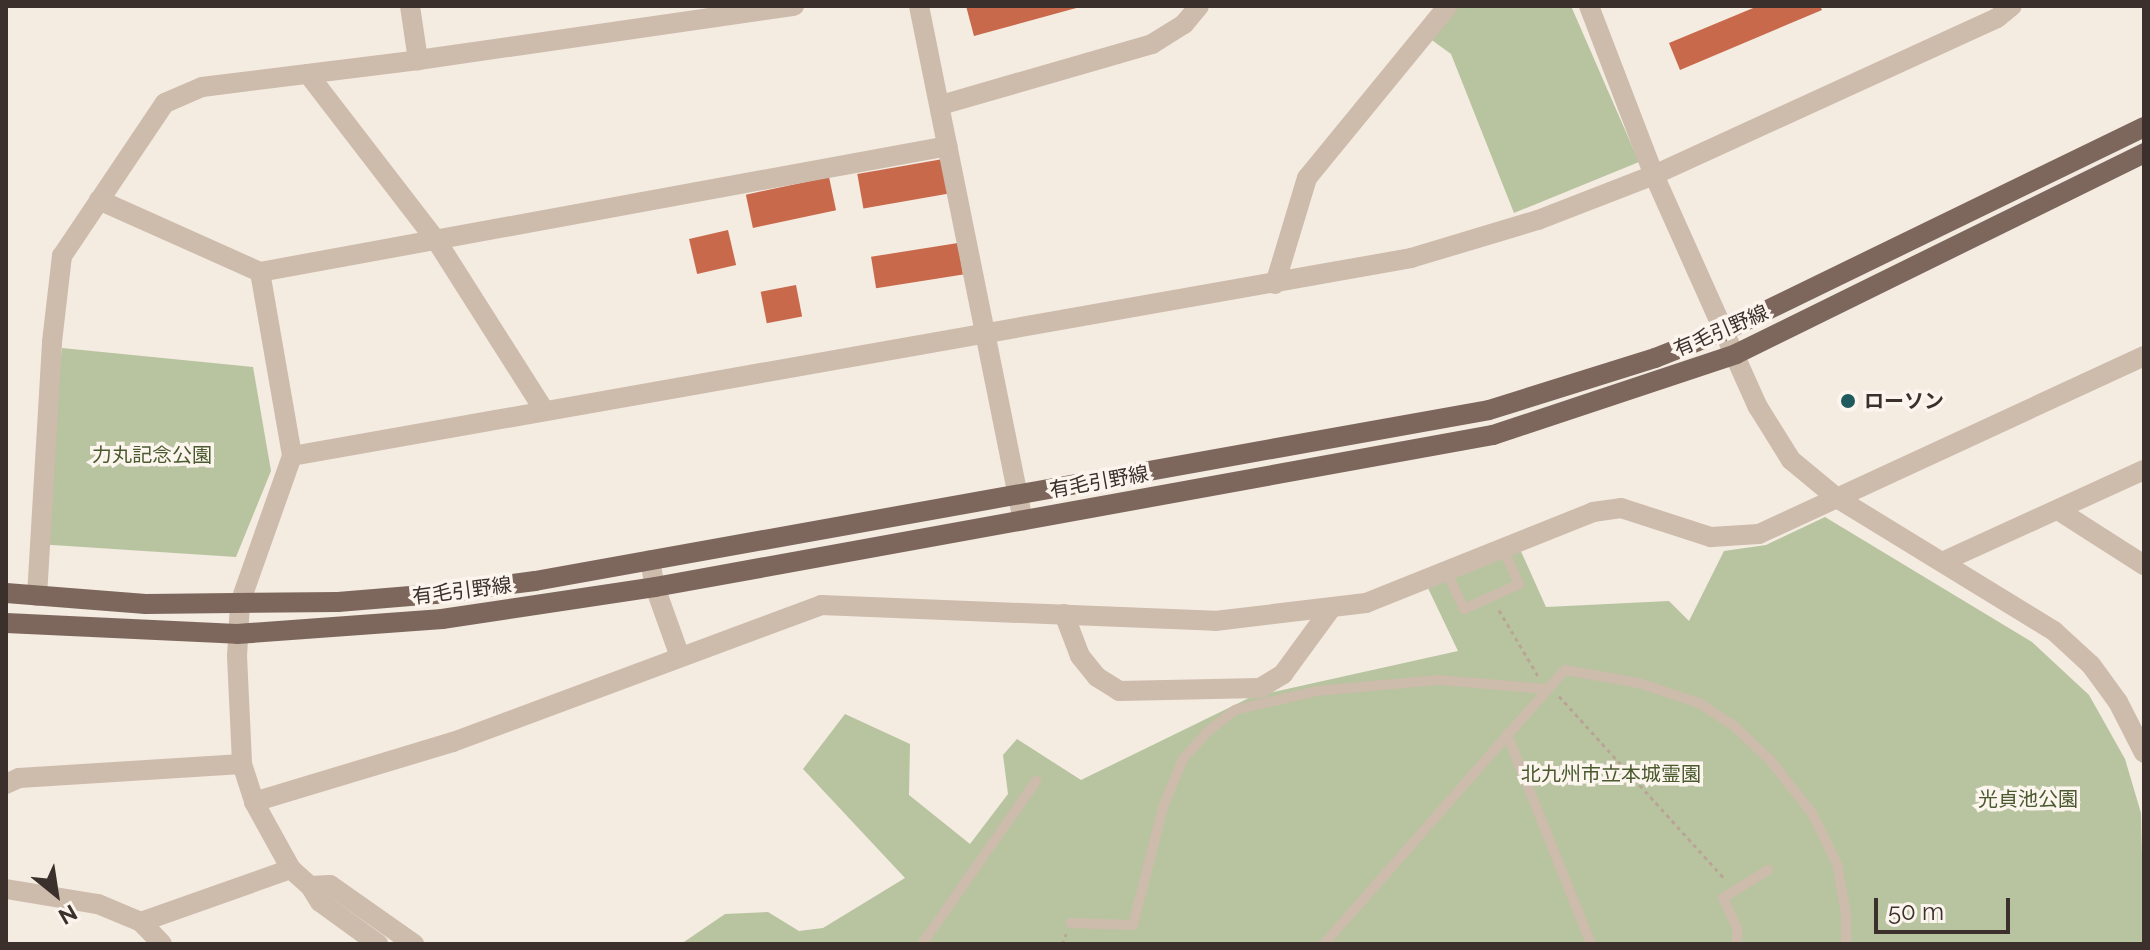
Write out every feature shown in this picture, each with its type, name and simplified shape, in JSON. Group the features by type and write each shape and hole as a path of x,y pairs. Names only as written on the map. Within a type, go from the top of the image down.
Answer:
{"main road":[{"name":"有毛引野線","path":"6,593 146,604 338,602 435,594 650,560 1489,410 1655,358 1724,331 2144,127"},
{"name":"有毛引野線","path":"6,623 237,634 442,619 655,587 1493,435 1736,354 2144,153"}],"street":[{"path":"410,6 418,60"},
{"path":"37,596 52,342 62,256 165,103 202,87 418,60 794,6"},
{"path":"919,6 1023,521"},
{"path":"941,105 1152,44 1184,24 1199,6"},
{"path":"1275,284 1307,178 1448,6"},
{"path":"1589,6 1654,175 1758,407 1791,460 1837,498 2054,631 2091,665 2118,702 2144,753"},
{"path":"292,456 1411,258 1538,220 1654,175 1997,18 2012,6"},
{"path":"308,74 436,240 544,410"},
{"path":"99,200 260,272 948,146"},
{"path":"260,272 292,456 240,603 237,634 242,764 254,802 291,869 310,886 320,902 378,944"},
{"path":"254,802 453,742 821,605 1215,621 1366,603 1593,512 1621,508 1711,537 1759,534 2144,356"},
{"path":"1942,562 2144,470"},
{"path":"2058,510 2144,565"},
{"path":"650,560 655,587 680,657"},
{"path":"1064,614 1080,656 1097,677 1119,691 1260,688 1283,674 1332,607"},
{"path":"6,784 19,778 242,764"},
{"path":"141,922 291,869"},
{"path":"310,886 330,885 414,944"},
{"path":"6,889 98,904 141,922 162,944"}],"lane":[{"path":"1446,571 1464,609 1519,584 1503,548"},
{"path":"1324,944 1565,670 1639,683 1699,703 1734,726 1770,760 1812,813 1837,864 1846,914 1846,944"},
{"path":"1071,923 1133,925 1163,807 1183,759 1207,732 1235,710 1316,691 1439,680 1546,689"},
{"path":"1507,734 1591,944"},
{"path":"922,944 1036,781"},
{"path":"1737,944 1737,928 1723,898 1732,887 1768,870"}],"path":[{"path":"1491,596 1546,689 1552,688 1732,887"}],"green space":[{"path":"1455,6 1571,6 1639,162 1514,213 1451,54 1429,38"},
{"name":"力丸記念公園","path":"62,348 253,367 271,471 236,557 37,544"},
{"name":"北九州市立本城霊園","path":"1825,517 2032,642 2089,695 2125,759 2141,813 2144,944 681,944 725,914 768,912 799,931 823,928 905,878 803,769 845,714 910,744 909,795 970,844 1008,794 1003,755 1017,739 1081,780 1251,697 1458,651 1427,586 1519,547 1546,607 1669,601 1689,621 1724,551 1766,545"}],"building":[{"path":"966,6 1080,6 1080,7 974,36"},
{"path":"1758,6 1820,6 1822,10 1680,70 1669,43"},
{"path":"943,159 949,193 863,209 857,174"},
{"path":"829,177 836,210 753,228 746,195"},
{"path":"728,230 736,265 697,274 689,239"},
{"path":"958,243 963,275 876,288 871,257"},
{"path":"796,285 802,316 767,323 761,292"}],"place":[{"name":"ローソン","path":"1848,401"}],"park label":[{"name":"光貞池公園","path":"2028,799"}]}
